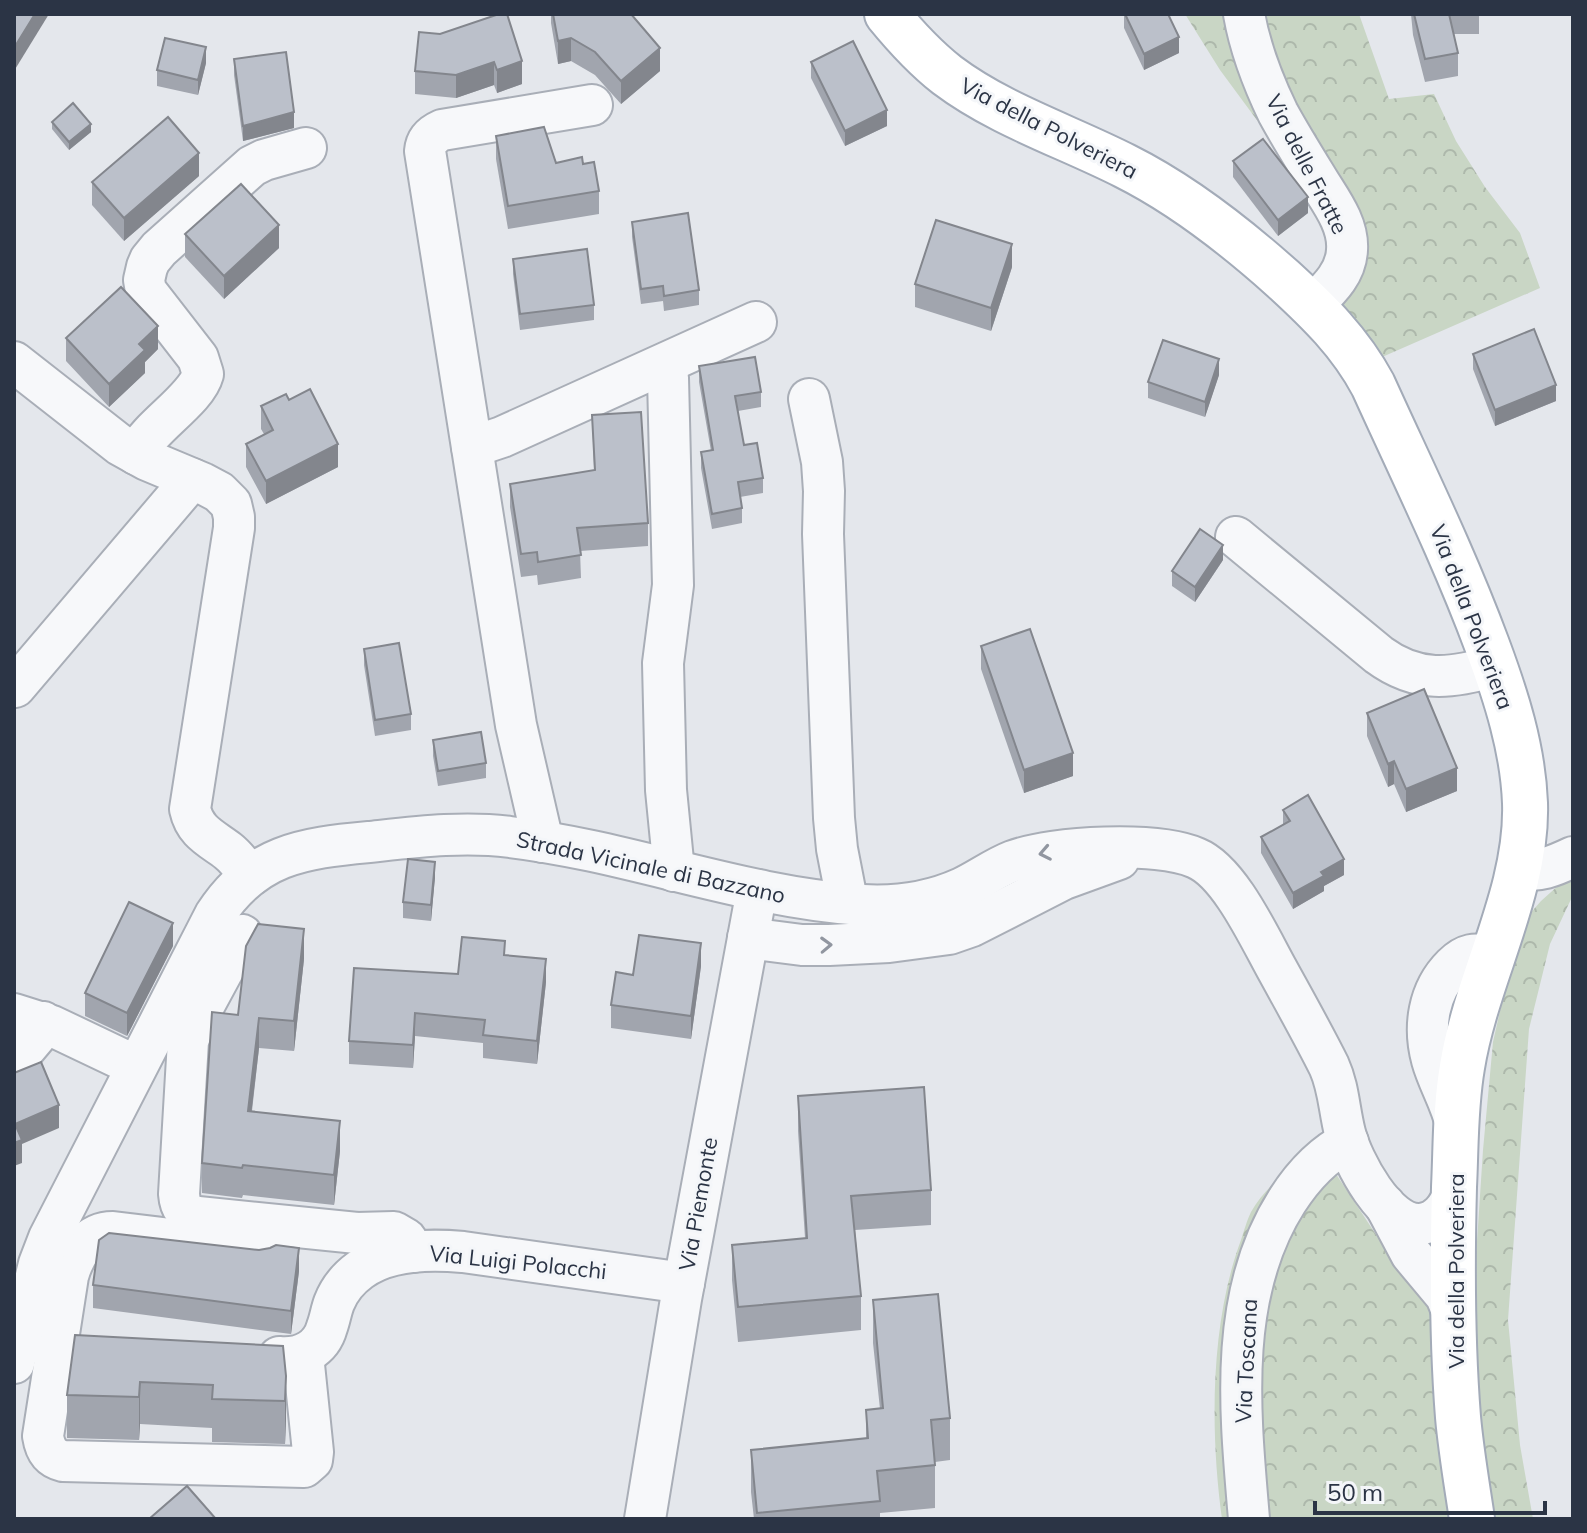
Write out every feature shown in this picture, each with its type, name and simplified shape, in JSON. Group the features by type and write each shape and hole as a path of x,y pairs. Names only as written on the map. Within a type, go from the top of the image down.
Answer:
{"main road":[{"name":"Via della Polveriera","path":"887,14 931,62 964,87 1168,190 1225,230 1312,306 1349,347 1373,385 1460,576 1495,666 1514,727 1525,803 1517,869 1468,1031 1456,1125 1452,1257 1458,1420 1472,1519"}],"street":[{"name":"Via delle Fratte","path":"1244,14 1254,52 1278,112 1336,211 1347,238 1346,263 1332,285 1312,306"},
{"path":"543,842 516,725 425,151 433,135 442,130 592,105"},
{"path":"136,454 147,437 197,387 203,374 198,358 146,291 145,274 150,260 246,170 264,160 306,148"},
{"path":"472,447 502,437 756,322"},
{"path":"14,362 104,434 136,454 215,490 231,504 235,522 190,809 197,828 231,853 250,876"},
{"path":"668,378 673,585 663,663 666,790 674,871"},
{"path":"809,399 824,491 834,818 845,903"},
{"path":"15,687 192,479"},
{"path":"1236,537 1395,666 1414,674 1448,676 1495,666"},
{"name":"Strada Vicinale di Bazzano","path":"45,1346 39,1264 49,1238 215,915 229,895 250,876 293,854 416,837 509,837 592,851 757,890 845,903 890,905 929,900 961,889 1009,862 1058,850 1137,849 1179,853 1198,859 1212,868 1250,920 1329,1066 1337,1087 1348,1142 1364,1176 1418,1257 1433,1265 1443,1265 1452,1257"},
{"path":"748,938 813,945 889,942 943,935 972,926 1048,887 1110,861 1147,853 1179,853"},
{"path":"1517,869 1529,872 1544,870 1573,857"},
{"name":"Via Piemonte","path":"645,1519 684,1283 757,890"},
{"path":"242,935 188,1041 179,1194 183,1208 190,1215 198,1217 357,1233 397,1233 406,1239 413,1252"},
{"path":"28,1018 136,1066"},
{"path":"14,1062 35,1037 28,1018"},
{"name":"Via Toscana","path":"1249,1519 1242,1373 1250,1287 1272,1228 1295,1189 1324,1157 1348,1142"},
{"path":"1395,1220 1415,1224 1429,1222 1442,1213 1454,1192"},
{"name":"Strada Vicinale di Bazzano","path":"1395,1220 1417,1262 1446,1296 1454,1316"},
{"path":"241,1355 291,1358 303,1355 313,1452 312,1460 304,1467 63,1461 49,1454 45,1446 45,1346 71,1265 82,1247 93,1237 113,1232 262,1250"},
{"name":"Via Luigi Polacchi","path":"303,1355 323,1339 333,1303 349,1280 370,1264 413,1252 463,1252 684,1283"}],"green space":[{"path":"1185,14 1359,14 1389,99 1434,94 1456,141 1485,187 1520,233 1540,288 1373,361 1332,308 1358,257 1220,70"},
{"path":"1570,875 1573,895 1550,944 1529,1029 1508,1320 1520,1445 1533,1519 1222,1519 1216,1450 1215,1378 1223,1306 1251,1212 1264,1193 1292,1166 1334,1171 1408,1283 1435,1315 1472,1318 1493,1042 1507,980 1526,918"}],"building":[{"path":"14,14 35,14 14,48"},
{"path":"507,14 522,61 497,70 494,62 456,75 415,71 419,32 440,34"},
{"path":"553,14 631,14 660,48 621,81 595,52 571,38 558,41"},
{"path":"1125,14 1168,14 1179,37 1144,54"},
{"path":"1414,14 1449,14 1458,53 1425,59"},
{"path":"165,38 206,47 198,80 157,70"},
{"path":"853,41 887,110 845,131 811,62"},
{"path":"286,52 294,112 243,126 234,59"},
{"path":"73,103 91,124 69,142 52,122"},
{"path":"168,117 199,153 124,218 92,182"},
{"path":"544,127 556,163 582,157 583,164 594,162 599,191 508,206 496,136"},
{"path":"1263,139 1308,197 1278,220 1233,161"},
{"path":"241,184 279,225 224,276 185,234"},
{"path":"688,213 699,290 664,296 663,286 641,289 632,222"},
{"path":"936,220 1012,244 991,308 915,284"},
{"path":"587,249 594,305 520,314 513,259"},
{"path":"121,287 158,326 139,344 145,350 109,384 66,338"},
{"path":"1534,329 1556,385 1495,410 1473,354"},
{"path":"1163,340 1219,359 1205,402 1148,382"},
{"path":"755,357 761,392 735,396 744,445 757,443 763,478 738,482 742,508 712,514 701,452 713,450 699,366"},
{"path":"310,389 338,444 266,481 246,444 273,430 261,406 286,394 289,400"},
{"path":"641,412 648,523 577,528 581,555 538,562 537,552 521,554 510,484 595,470 592,415"},
{"path":"1200,529 1223,545 1195,587 1172,571"},
{"path":"1030,629 1073,753 1024,770 981,646"},
{"path":"399,643 411,714 375,720 364,649"},
{"path":"1424,689 1457,768 1406,789 1394,761 1388,764 1367,713"},
{"path":"481,732 486,763 438,771 433,740"},
{"path":"1308,795 1344,859 1321,872 1324,876 1293,893 1261,837 1290,821 1283,810"},
{"path":"408,859 435,862 431,905 403,902"},
{"path":"129,902 173,923 127,1013 85,993"},
{"path":"258,924 304,929 294,1021 259,1018 248,1111 340,1121 334,1175 202,1163 212,1012 238,1015 246,946"},
{"path":"639,935 701,943 691,1016 611,1005 616,972 633,975"},
{"path":"462,937 505,941 504,955 546,959 537,1041 483,1035 485,1020 415,1013 413,1045 349,1041 354,968 458,974"},
{"path":"41,1062 59,1105 15,1124 22,1140 14,1143 14,1073"},
{"path":"924,1087 931,1190 851,1196 861,1296 738,1307 732,1245 807,1238 798,1096"},
{"path":"109,1233 259,1250 276,1245 299,1248 291,1311 93,1285 99,1240"},
{"path":"938,1294 950,1418 931,1420 935,1465 877,1471 880,1501 757,1513 751,1450 868,1438 866,1410 883,1408 873,1300"},
{"path":"75,1335 283,1346 285,1401 212,1399 213,1385 140,1382 139,1397 67,1395"},
{"path":"187,1486 216,1519 149,1519"}]}
